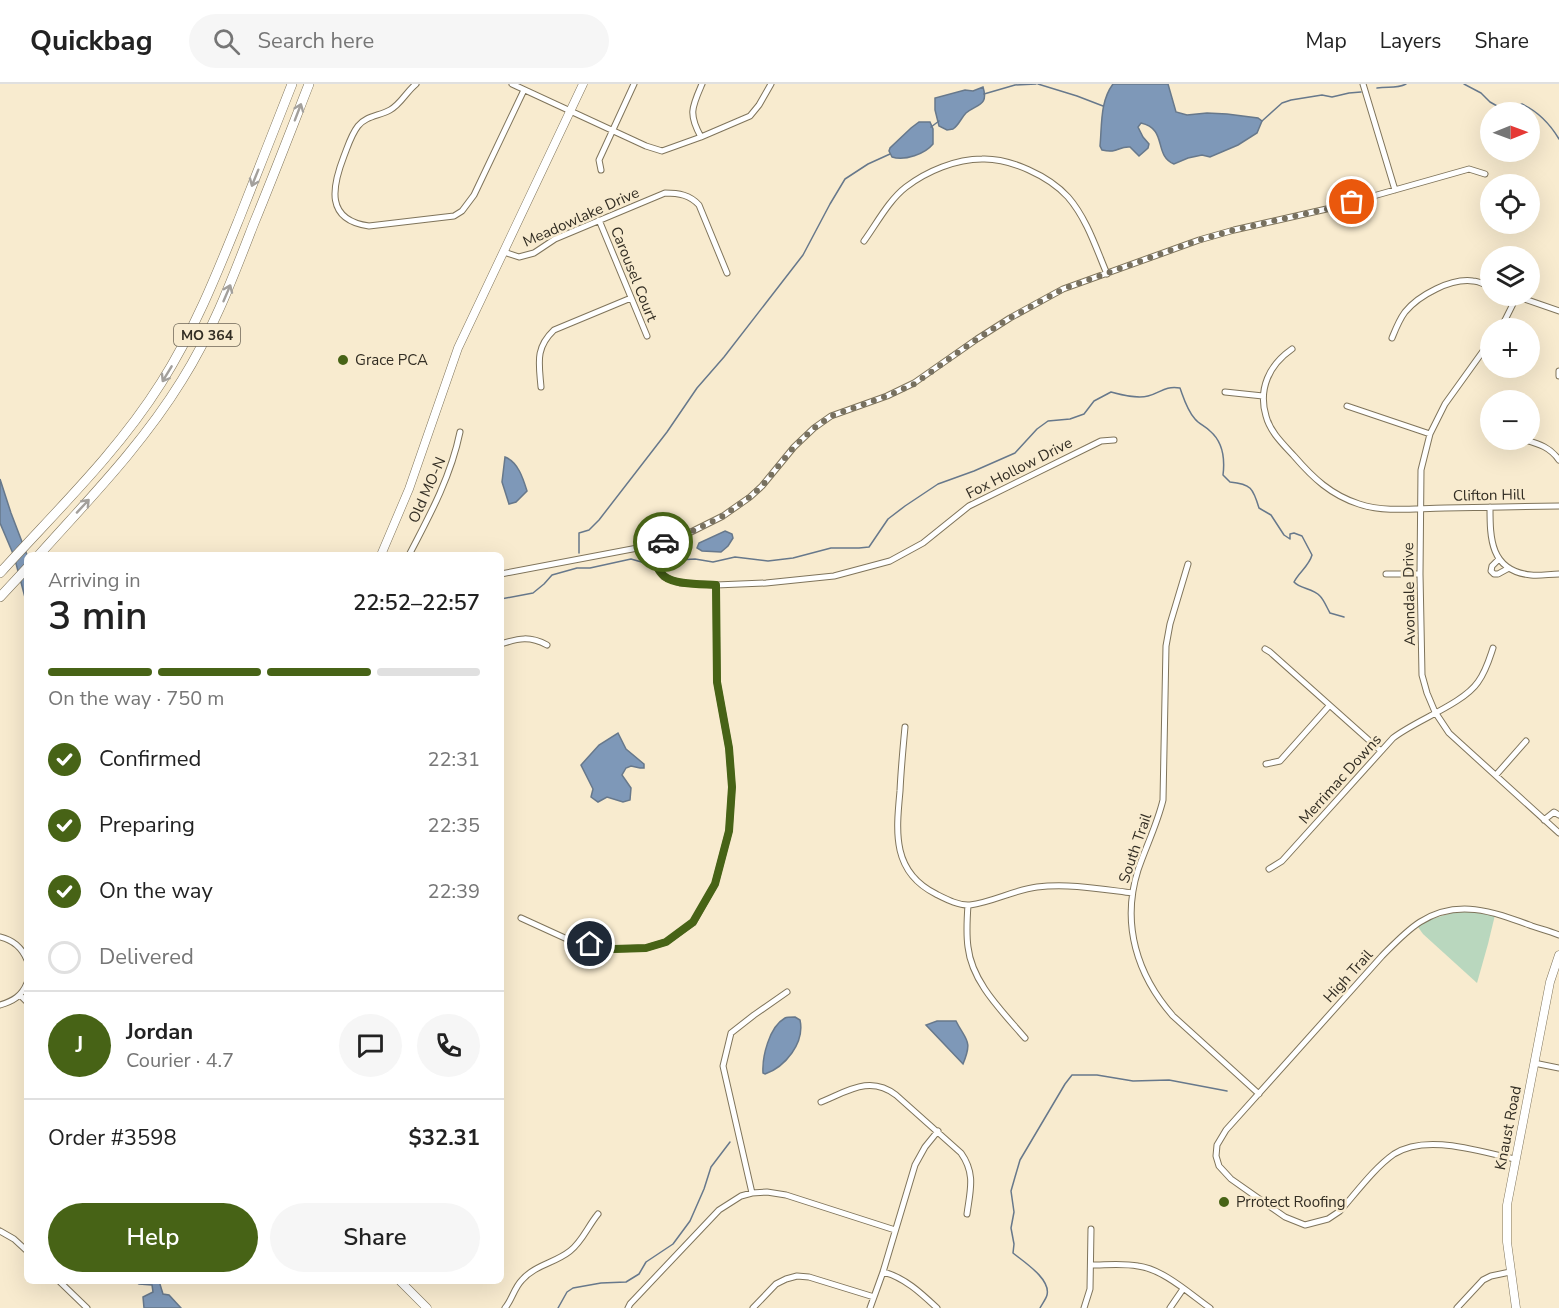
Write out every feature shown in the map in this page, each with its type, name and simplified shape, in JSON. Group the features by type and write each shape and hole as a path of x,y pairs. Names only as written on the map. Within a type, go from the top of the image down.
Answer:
{"highway":[{"name":"MO 364","path":"2,570 118,443 156,391 179,353 211,288 292,84"},
{"name":"MO 364","path":"41,552 126,459 164,408 193,362 232,280 309,84"},
{"path":"0,597 24,571"}],"main road":[{"path":"384,552 409,489 458,348 583,84"},
{"name":"Knaust Road","path":"1516,1308 1507,1242 1507,1208 1552,974 1559,955"},
{"path":"403,1284 427,1308"}],"street":[{"path":"416,84 394,107 364,120 352,136 334,189 336,202 349,221 369,226 454,216 462,211 474,195 524,90"},
{"path":"512,84 612,131 662,151 750,116 771,84"},
{"path":"601,170 599,160 634,84"},
{"path":"701,137 695,127 692,113 702,84"},
{"path":"1363,84 1395,190"},
{"path":"864,241 905,188 927,174 949,165 988,159 1020,166 1058,188 1068,198 1087,226 1107,274"},
{"path":"504,573 648,546 683,536 723,516 762,486 794,447 831,416 914,384 977,339 1063,289 1225,232 1331,208 1470,169 1485,174"},
{"name":"Meadowlake Drive","path":"504,252 519,257 534,254 555,239 665,193 675,193 696,201 728,273"},
{"name":"Carousel Court","path":"599,220 647,336"},
{"path":"1392,338 1399,322 1415,301 1430,292 1458,282 1473,281 1480,283"},
{"path":"541,387 540,354 546,337 554,330 631,298"},
{"path":"1540,304 1559,311"},
{"path":"1226,392 1263,396 1269,373 1275,363 1292,349"},
{"name":"Avondale Drive","path":"1480,355 1445,404 1430,434 1421,470 1422,675 1435,712 1449,733 1557,831 1559,823"},
{"name":"Clifton Hill","path":"1263,396 1265,415 1269,424 1309,474 1331,492 1360,505 1384,508 1559,506"},
{"path":"1347,405 1430,434"},
{"name":"Old MO-N","path":"410,552 444,484 454,458 460,432"},
{"name":"Fox Hollow Drive","path":"648,546 655,564 664,577 680,582 716,585 766,583 834,576 890,561 923,543 969,506 1101,441 1114,440"},
{"path":"1540,444 1551,450 1559,460"},
{"path":"1490,507 1491,543 1499,559 1509,568 1529,575 1559,574"},
{"path":"1499,559 1492,566 1491,571 1494,574 1509,568"},
{"name":"South Trail","path":"1188,564 1170,624 1166,646 1163,800 1132,893 1132,923 1141,967 1156,995 1173,1016 1259,1094"},
{"path":"1386,574 1420,574"},
{"path":"521,918 567,939 614,949 646,948 666,942 693,922 698,915 715,884 729,831 732,787 728,738 717,682 716,585"},
{"path":"504,643 520,639 535,639 547,645"},
{"name":"Merrimac Downs","path":"1269,869 1282,861 1393,738 1466,695 1485,671 1493,648"},
{"path":"1265,649 1381,751"},
{"path":"1266,764 1280,761 1329,706"},
{"path":"905,727 897,839 908,869 919,883 948,900 968,905 1036,887 1089,887 1132,893"},
{"path":"1496,775 1526,741"},
{"path":"1544,820 1554,812 1559,814"},
{"path":"968,905 968,947 974,970 1025,1038"},
{"name":"High Trail","path":"1515,1159 1445,1145 1428,1143 1409,1146 1384,1163 1335,1216 1305,1225 1285,1217 1231,1179 1219,1166 1216,1156 1217,1145 1221,1137 1382,957 1421,921 1440,912 1460,908 1492,912 1559,935"},
{"path":"0,937 15,944 24,954"},
{"path":"0,1005 11,1002 24,988"},
{"path":"752,1193 723,1066 730,1034 787,992"},
{"path":"20,995 24,999"},
{"path":"1534,1063 1559,1068"},
{"path":"821,1102 862,1085 879,1086 896,1095 938,1131 968,1162 971,1181 967,1214"},
{"path":"870,1308 920,1156 938,1131"},
{"path":"628,1308 719,1210 734,1199 752,1193 767,1192 786,1195 895,1230"},
{"path":"505,1308 520,1282 539,1266 569,1252 579,1242 589,1224 598,1214"},
{"path":"1084,1308 1090,1289 1091,1229"},
{"path":"0,1231 24,1248"},
{"path":"1091,1264 1137,1265 1150,1269 1210,1308"},
{"path":"883,1272 892,1274 909,1284 937,1308"},
{"path":"1461,1307 1483,1280 1510,1272"},
{"path":"753,1308 776,1284 796,1276 874,1297"},
{"path":"62,1284 87,1308"},
{"path":"1170,1308 1183,1289"}],"green space":[{"path":"1461,910 1495,915 1477,983 1418,927 1422,922"}],"water":[{"path":"1113,84 1168,84 1176,112 1187,115 1227,114 1258,118 1262,121 1257,133 1238,145 1210,157 1202,155 1174,164 1164,155 1155,131 1141,123 1138,127 1149,144 1139,156 1130,147 1111,151 1102,150 1100,146 1102,114"},
{"path":"983,87 984,98 981,104 966,113 953,129 947,130 939,126 935,98"},
{"path":"919,122 930,122 933,129 933,144 914,156 892,157 890,148"},
{"path":"505,457 517,467 527,491 516,502 509,504 502,482"},
{"path":"0,479 26,552 24,552 24,594 14,556 0,523"},
{"path":"725,531 732,534 733,538 721,552 702,551 697,548 699,543"},
{"path":"618,733 626,749 644,764 644,768 631,766 626,768 622,775 631,788 630,800 623,802 607,797 598,802 591,797 593,789 581,765 599,745"},
{"path":"795,1017 800,1020 801,1029 792,1053 780,1066 763,1073 765,1051 775,1028 785,1018"},
{"path":"937,1021 956,1021 968,1045 963,1064 926,1025"},
{"path":"139,1284 160,1284 163,1294 169,1295 181,1308 144,1308 143,1297 153,1292 152,1285"}],"waterway":[{"path":"984,94 1015,85 1036,84"},
{"path":"1038,84 1103,106"},
{"path":"1377,88 1406,84"},
{"path":"1464,84 1506,111 1522,104 1528,107 1543,118 1559,139"},
{"path":"1262,121 1282,103 1291,100 1361,92"},
{"path":"931,127 939,121"},
{"path":"579,553 579,533 589,530 599,520 667,432 697,388 803,255 845,179 868,164 890,154"},
{"path":"662,561 695,559 713,562 735,557 768,561 793,558 831,548 869,547 888,519 905,506 938,484 1015,453 1037,429 1048,421 1070,419 1084,414 1094,401 1111,392 1144,397 1167,389 1180,388 1192,416 1218,440 1224,463 1223,475 1230,482 1243,484 1250,488 1259,508 1271,515 1284,535 1290,539 1290,534 1302,536 1312,555 1294,582 1317,593 1330,613 1344,617"},
{"path":"504,598 533,593 552,575 577,568 590,568 631,559 645,563"},
{"path":"1040,1308 1047,1295 1045,1283 1036,1271 1013,1253 1011,1228 1014,1212 1011,1191 1020,1160 1072,1075 1097,1075 1133,1081 1169,1080 1227,1091"},
{"path":"558,1308 567,1292 573,1288 601,1283 626,1282 639,1274 646,1262 673,1244 690,1221 711,1167 730,1142"}],"way so far":[{"path":"663,542 683,536 723,516 750,497 794,447 831,416 914,384 977,339 1063,289 1199,240 1352,202"}],"place":[{"name":"Grace PCA","path":"343,360"},
{"name":"Prrotect Roofing","path":"1224,1202"}],"route":[{"path":"590,944 614,949 646,948 666,942 693,922 715,884 729,831 732,787 729,748 717,682 716,585 680,582 664,577 655,564 648,546 663,542"}]}
